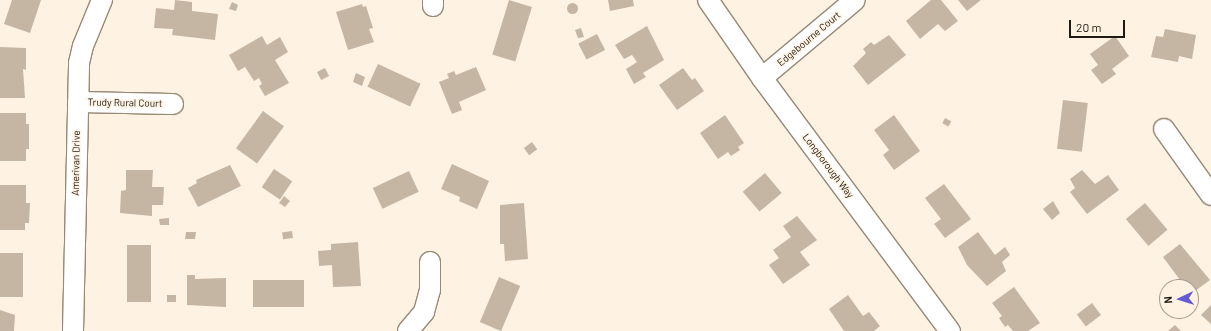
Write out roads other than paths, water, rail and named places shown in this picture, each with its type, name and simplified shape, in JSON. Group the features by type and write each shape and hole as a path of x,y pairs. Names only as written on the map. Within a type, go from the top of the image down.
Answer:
{"street":[{"name":"Amerivan Drive","path":"73,331 79,63 83,46 102,0"},
{"name":"Longborough Way","path":"708,0 762,78 950,331"},
{"name":"Edgebourne Court","path":"762,78 856,0"},
{"name":"Trudy Rural Court","path":"78,102 173,104"},
{"path":"1164,129 1211,196"},
{"path":"408,331 424,312 430,290 430,262"}]}
